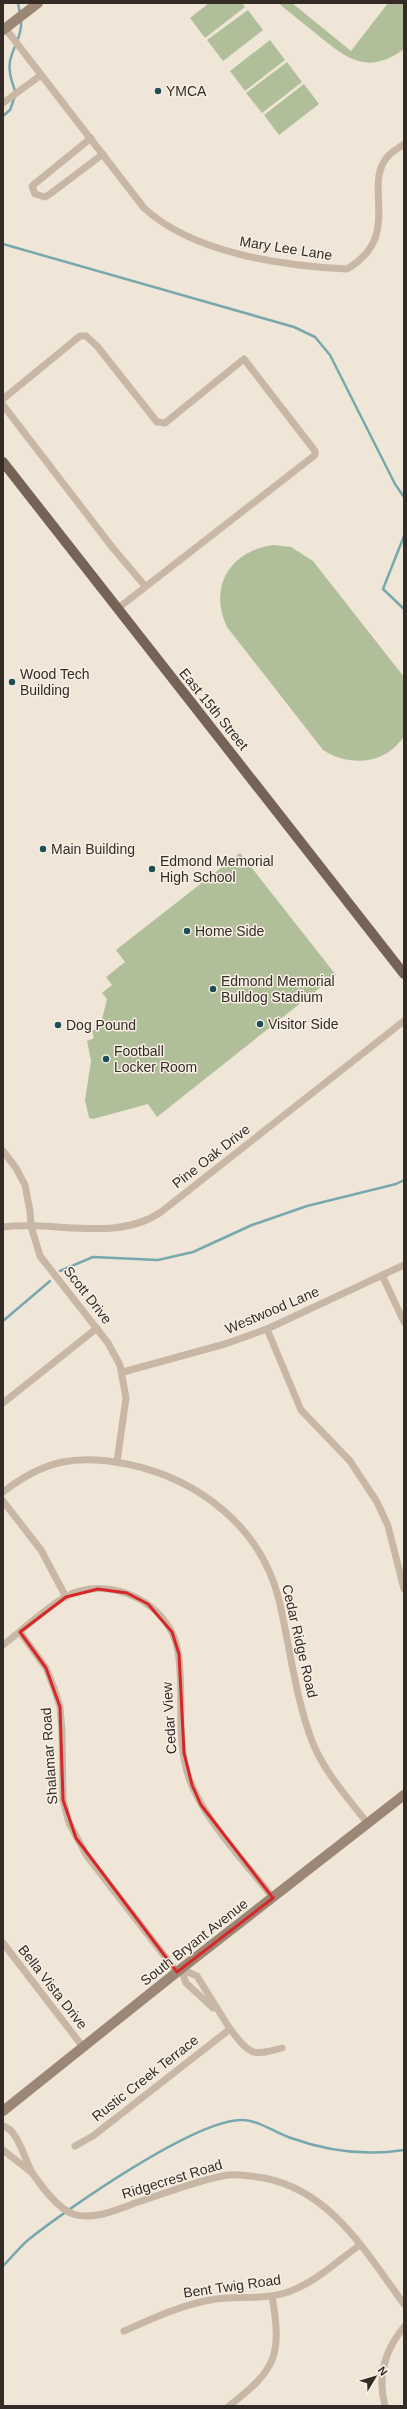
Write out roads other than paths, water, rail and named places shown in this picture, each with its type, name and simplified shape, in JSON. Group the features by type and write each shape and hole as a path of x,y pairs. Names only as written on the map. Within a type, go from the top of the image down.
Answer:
{"main road":[{"name":"East 15th Street","path":"3,462 404,974"}],"street":[{"path":"4,29 38,3"},
{"name":"Mary Lee Lane","path":"4,29 91,138 144,208 153,216 183,234 236,255 347,269 361,261 376,237 381,170 389,156 404,144"},
{"path":"3,103 41,75"},
{"path":"91,138 32,186 35,194 45,197 103,154"},
{"path":"3,399 80,336 86,336 97,346 157,422 165,423 244,359 315,451 314,455 117,609"},
{"path":"3,405 112,547 145,586"},
{"name":"Pine Oak Drive","path":"3,1227 112,1227 138,1224 154,1217 404,1021"},
{"name":"Scott Drive","path":"3,1151 16,1168 25,1185 31,1226 40,1256 113,1350 123,1372 126,1398 117,1462"},
{"name":"Westwood Lane","path":"123,1372 225,1344 267,1329 404,1265"},
{"path":"382,1275 404,1322"},
{"path":"3,1403 97,1328"},
{"path":"267,1329 301,1410 350,1461 377,1502 388,1526 404,1588"},
{"name":"Cedar Ridge Road","path":"3,1492 32,1471 54,1463 77,1459 117,1462 158,1473 204,1494 226,1512 258,1550 273,1581 279,1599 299,1695 313,1743 328,1772 368,1824"},
{"path":"3,1502 45,1556 66,1597 3,1645"},
{"name":"Cedar View","path":"66,1597 98,1589 127,1593 148,1604 168,1626 179,1654 184,1753 192,1785 201,1805 273,1898"},
{"name":"Shalamar Road","path":"20,1632 46,1668 60,1707 63,1800 76,1838 87,1856 179,1970"},
{"name":"South Bryant Avenue","path":"3,2111 179,1970 404,1796"},
{"name":"Bella Vista Drive","path":"3,1943 83,2047"},
{"path":"179,1970 186,1983 217,2012"},
{"path":"179,1970 197,1976 217,2012 250,2052 260,2054 282,2048"},
{"name":"Rustic Creek Terrace","path":"75,2146 93,2136 230,2029"},
{"name":"Ridgecrest Road","path":"3,2126 15,2137 32,2173"},
{"name":"Ridgecrest Road","path":"3,2150 32,2173 58,2204 73,2214 90,2216 114,2210 214,2178 242,2175 287,2183 324,2205 337,2216 404,2304"},
{"name":"Bent Twig Road","path":"124,2331 181,2306 197,2302 227,2298 272,2296 307,2283 360,2245"},
{"path":"229,2406 264,2376 274,2356 278,2335 272,2296"},
{"path":"385,2406 382,2379 384,2360 389,2346 404,2327"}],"waterway":[{"path":"18,3 20,14"},
{"path":"15,91 11,76 10,61 21,30 21,19"},
{"path":"3,116 10,110 15,96"},
{"path":"3,244 294,327 315,337 330,355 395,484 404,497"},
{"path":"404,536 383,589 404,609"},
{"path":"60,1271 93,1257 158,1260 193,1252 252,1225 307,1206 396,1184 404,1180"},
{"path":"3,1321 50,1281"},
{"path":"3,2266 28,2240 101,2188 165,2149 222,2123 243,2120 250,2121 291,2138 333,2149 361,2152 390,2152 404,2150"}],"place":[{"name":"YMCA","path":"158,91"},
{"name":"Wood Tech Building","path":"12,682"},
{"name":"Main Building","path":"43,849"},
{"name":"Edmond Memorial High School","path":"152,869"},
{"name":"Home Side","path":"187,931"},
{"name":"Edmond Memorial Bulldog Stadium","path":"213,989"},
{"name":"Visitor Side","path":"260,1024"},
{"name":"Dog Pound","path":"58,1025"},
{"name":"Football Locker Room","path":"106,1059"}]}
